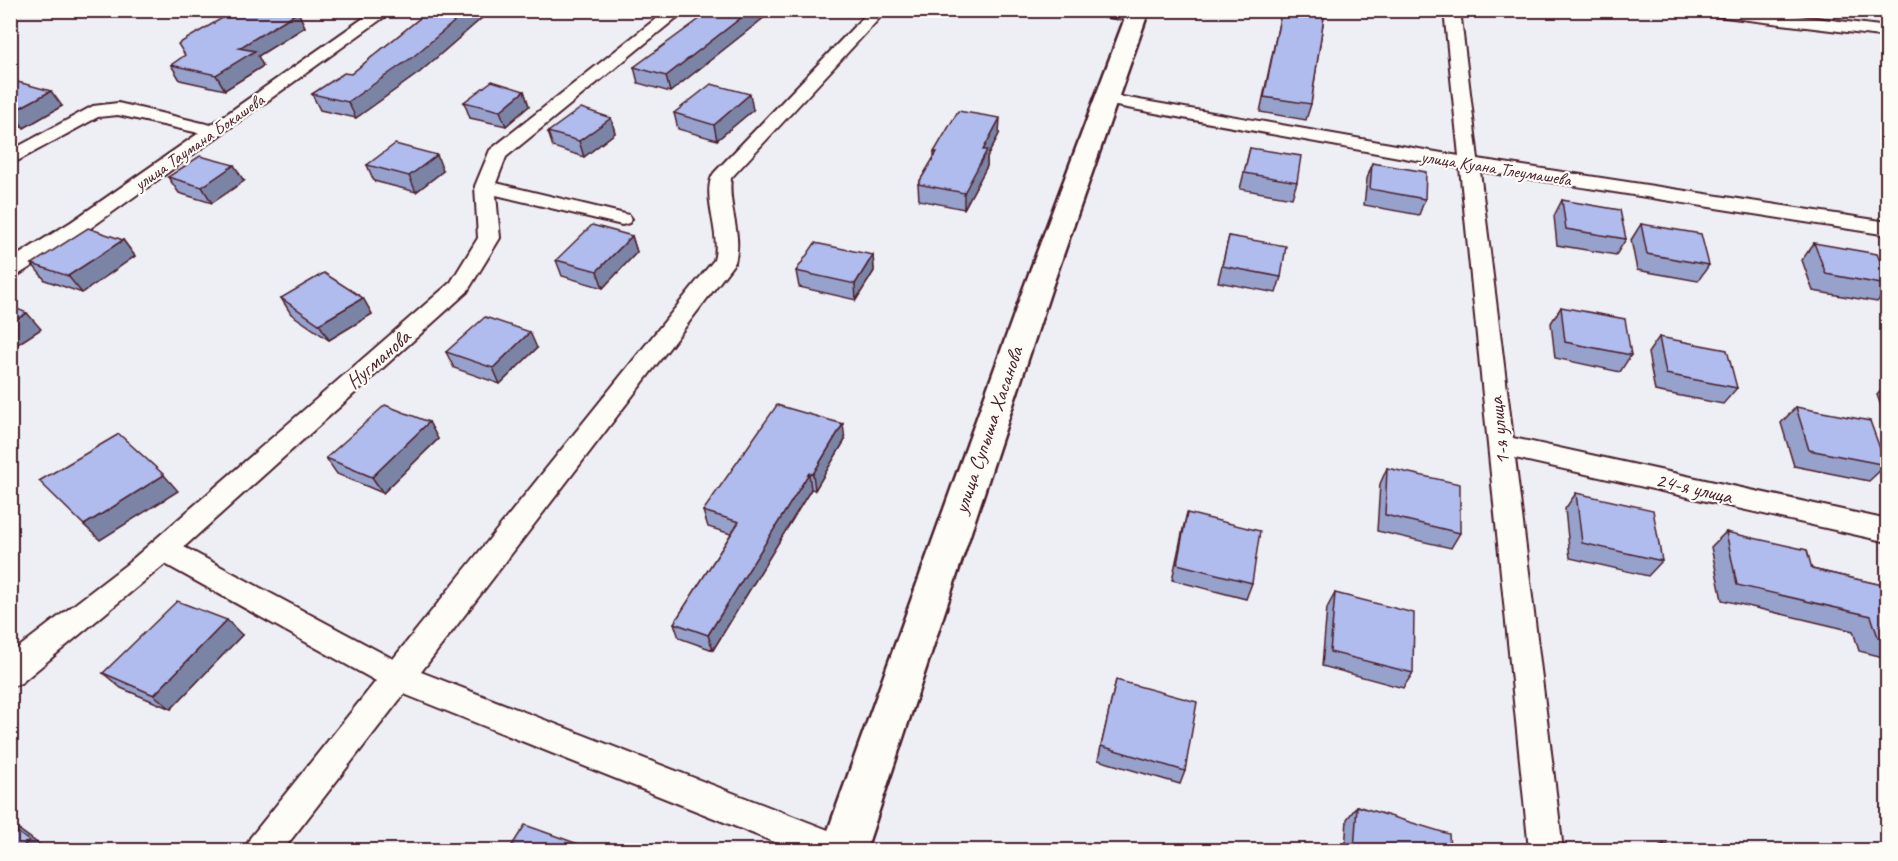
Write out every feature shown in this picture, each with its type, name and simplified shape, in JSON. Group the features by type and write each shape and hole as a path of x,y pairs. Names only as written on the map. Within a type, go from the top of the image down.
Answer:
{"street":[{"name":"улица Таумана Бокашева","path":"10,270 78,227 386,10"},
{"name":"Нугманова","path":"10,673 162,549 459,287 489,238 485,186 497,154 678,10"},
{"path":"262,850 724,262 729,250 729,236 718,189 721,177 879,10"},
{"path":"1097,10 1138,13"},
{"name":"1-я улица","path":"1452,10 1546,850"},
{"path":"1708,10 1887,32"},
{"name":"улица Супыша Хасанова","path":"843,850 1105,99 1138,13"},
{"name":"улица Куана Тлеумашева","path":"1105,99 1470,164 1887,229"},
{"path":"10,159 93,112 106,109 118,109 214,131"},
{"path":"485,186 622,219"},
{"name":"24-я улица","path":"1501,445 1887,531"},
{"path":"162,549 398,677 836,850"}],"building":[{"path":"236,10 292,10 298,12 239,48 255,51 216,75 171,65 185,55 178,44"},
{"path":"430,10 468,10 414,56 348,102 312,94 344,73 351,74"},
{"path":"712,10 751,10 666,76 634,67"},
{"path":"1296,10 1325,10 1311,104 1264,97 1281,13 1295,15"},
{"path":"14,81 51,91 10,112 10,83"},
{"path":"492,81 524,91 500,111 464,102"},
{"path":"711,84 750,94 714,125 674,113"},
{"path":"581,108 611,118 579,141 548,132"},
{"path":"958,111 1000,118 983,150 987,150 964,193 918,184 937,152 934,152"},
{"path":"395,144 437,155 409,176 367,165"},
{"path":"1250,148 1301,156 1297,182 1244,173"},
{"path":"200,156 234,165 202,187 168,177"},
{"path":"1372,163 1426,172 1425,199 1370,189"},
{"path":"1562,200 1620,210 1626,239 1566,229"},
{"path":"1641,224 1701,234 1709,265 1647,254"},
{"path":"592,225 632,236 597,271 556,260"},
{"path":"88,228 123,240 68,276 32,264"},
{"path":"1229,236 1286,246 1281,277 1222,266"},
{"path":"815,243 873,255 855,284 796,271"},
{"path":"1814,243 1877,254 1887,277 1887,285 1826,274"},
{"path":"324,273 363,298 319,324 281,298"},
{"path":"10,306 27,313 10,323"},
{"path":"1561,307 1625,319 1631,355 1565,342"},
{"path":"485,317 530,332 493,368 446,352"},
{"path":"1659,337 1727,350 1737,388 1666,374"},
{"path":"385,405 429,422 372,477 326,458"},
{"path":"777,405 843,424 813,474 809,473 708,635 674,623 739,522 703,511"},
{"path":"1796,407 1870,421 1886,465 1809,450"},
{"path":"119,434 164,475 84,525 39,481"},
{"path":"1387,468 1460,484 1460,533 1385,515"},
{"path":"1576,493 1653,510 1662,561 1582,543"},
{"path":"1187,513 1260,531 1252,583 1177,564"},
{"path":"1726,532 1807,550 1812,569 1887,586 1887,639 1878,637 1871,616 1737,585"},
{"path":"1335,593 1414,613 1413,673 1330,652"},
{"path":"177,601 227,620 154,695 103,673"},
{"path":"1116,680 1197,702 1185,771 1101,746"},
{"path":"1357,806 1449,834 1450,850 1354,850"},
{"path":"525,825 595,850 509,850"},
{"path":"10,827 29,841 18,850 10,850"},
{"path":"1663,844 1686,850 1664,850"}]}
